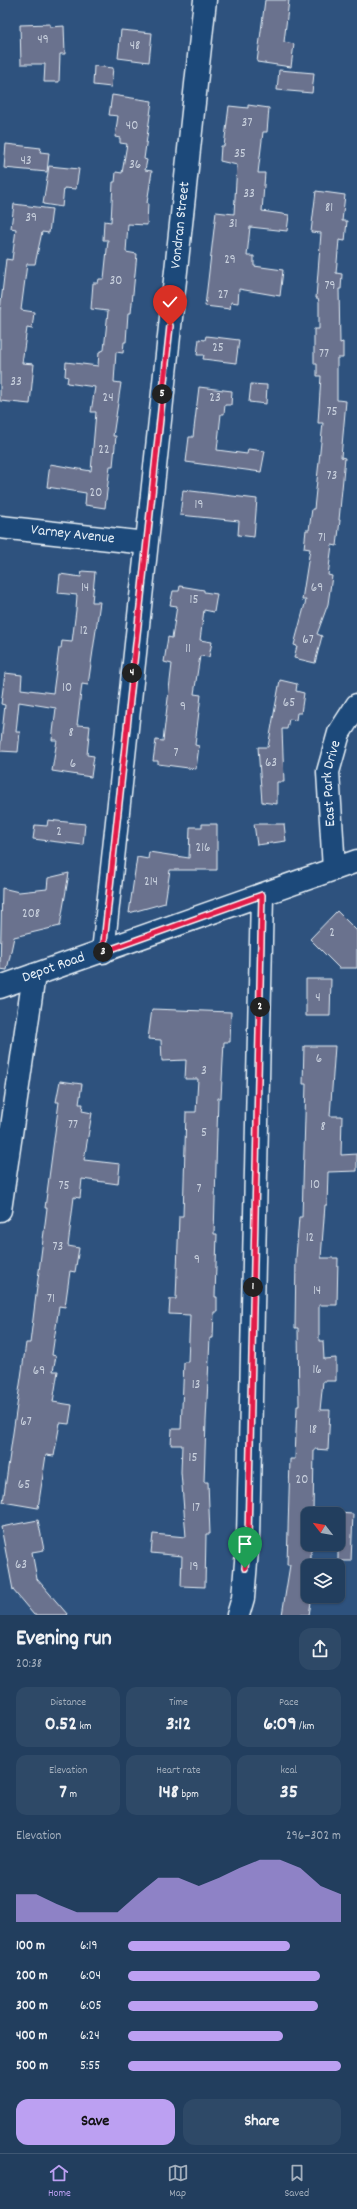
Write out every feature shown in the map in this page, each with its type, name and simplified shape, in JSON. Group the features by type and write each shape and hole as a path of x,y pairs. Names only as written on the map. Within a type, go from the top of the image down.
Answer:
{"street":[{"name":"Vondran Street","path":"103,952 205,0"},
{"name":"Varney Avenue","path":"0,527 146,543"},
{"name":"East Park Drive","path":"334,869 328,772 339,732 357,705"},
{"name":"Depot Road","path":"0,987 103,952 357,861"},
{"path":"238,1615 243,1598 248,1538 262,895"},
{"path":"0,1210 34,975"}],"building":[{"path":"265,0 289,0 284,42 294,44 291,67 257,62"},
{"path":"50,24 50,27 64,26 65,54 60,54 59,82 44,82 45,64 21,64 20,25"},
{"path":"121,30 152,33 149,62 118,58"},
{"path":"94,66 113,68 111,87 93,85"},
{"path":"279,70 314,73 312,93 277,90"},
{"path":"112,95 152,101 144,159 147,160 145,170 152,171 147,203 147,225 128,224 126,252 137,254 131,313 128,313 126,342 124,342 123,353 116,352 114,382 121,383 113,436 116,436 113,466 110,466 105,508 85,505 86,493 47,487 50,464 91,471 96,412 91,412 95,387 67,383 68,377 65,376 66,362 98,366 99,352 104,350 108,311 91,309 93,283 98,283 99,279 104,279 108,240 103,240 104,221 111,222 113,182 115,182 116,172 122,173 127,144 120,143 120,138 115,137 118,116 109,115"},
{"path":"248,105 269,108 267,132 263,132 258,173 265,173 262,211 289,215 287,231 250,227 247,256 254,256 254,266 283,270 280,296 239,289 238,303 231,302 230,309 205,306 216,212 234,214 237,165 220,161 221,146 224,146 229,106 248,108"},
{"path":"6,144 41,148 40,152 49,153 47,172 4,168"},
{"path":"49,166 79,169 76,189 64,188 62,207 43,204"},
{"path":"316,191 345,195 342,221 347,221 345,241 339,240 336,273 342,274 341,289 339,289 340,343 343,342 343,358 337,358 337,400 346,401 341,457 345,458 337,546 332,545 328,575 332,576 328,604 317,634 322,636 315,663 294,658 297,646 294,645 306,600 302,600 310,549 304,548 306,530 309,530 312,509 314,509 323,423 318,423 321,376 317,376 317,364 314,364 314,329 319,329 319,302 318,298 316,298 321,233 311,232"},
{"path":"14,204 52,209 49,233 42,232 35,264 27,264 21,310 34,312 32,329 27,328 22,363 34,364 30,404 0,401 0,311 6,259 12,260 16,229 11,228"},
{"path":"206,336 239,340 236,363 203,359 204,355 197,355 199,339 205,340"},
{"path":"251,384 267,385 266,404 249,402"},
{"path":"199,387 232,391 231,405 225,405 224,414 221,414 217,450 247,454 248,449 265,451 261,472 186,462 189,437 193,437"},
{"path":"183,490 257,499 254,537 238,535 239,521 180,515"},
{"path":"82,571 95,572 92,602 100,602 88,685 82,684 77,725 90,726 87,755 94,756 91,777 52,771 57,740 52,740 56,708 19,702 16,732 20,732 18,752 0,751 5,705 1,704 5,673 22,675 21,689 53,693 59,648 61,648 62,641 72,642 77,595 58,593 60,574 81,577"},
{"path":"180,586 217,594 214,612 204,610 200,640 212,642 209,657 200,656 194,694 201,695 195,745 199,746 196,769 158,764 158,761 153,761 156,740 163,741 172,664 164,662 168,637 172,638 177,606 170,605 173,591 179,591"},
{"path":"280,680 297,684 296,691 304,693 301,713 297,713 296,720 289,719 287,729 282,729 284,782 277,782 277,804 262,802 258,747 268,747"},
{"path":"48,820 85,824 83,845 33,839 35,825 47,826"},
{"path":"202,824 217,824 217,870 170,870 165,903 129,913 137,857 148,859 149,852 189,858 190,827 202,827"},
{"path":"254,824 284,824 286,841 257,845"},
{"path":"69,873 60,926 14,937 7,970 0,969 2,888 19,892 47,889 48,878"},
{"path":"337,911 357,931 357,968 339,968 310,939"},
{"path":"306,979 331,979 330,1016 306,1016"},
{"path":"152,1009 231,1012 230,1042 224,1042 221,1098 218,1098 214,1234 217,1234 215,1297 217,1297 217,1312 214,1312 213,1338 210,1338 206,1421 204,1482 208,1482 210,1534 206,1534 205,1587 181,1586 182,1556 151,1553 153,1534 186,1537 181,1472 182,1445 171,1445 172,1429 181,1429 184,1362 188,1362 190,1315 169,1314 170,1299 176,1299 179,1216 183,1216 186,1112 196,1112 198,1079 185,1079 186,1060 162,1061 161,1040 148,1039"},
{"path":"304,1046 335,1046 330,1116 342,1116 341,1155 357,1154 357,1171 328,1172 327,1205 325,1205 321,1258 338,1258 337,1305 319,1305 319,1341 323,1341 324,1359 336,1358 336,1381 323,1381 320,1410 330,1410 328,1450 314,1449 313,1507 301,1507 301,1551 311,1551 311,1559 301,1559 301,1603 311,1603 309,1615 282,1615 290,1565 287,1565 290,1459 295,1459 297,1406 299,1406 298,1328 295,1328 296,1257 299,1217 302,1217 306,1084 303,1084"},
{"path":"60,1081 82,1084 79,1104 83,1104 82,1111 92,1113 84,1160 120,1164 118,1184 82,1179 80,1198 74,1197 68,1246 79,1248 75,1272 70,1271 65,1307 59,1306 52,1355 56,1356 53,1371 58,1371 53,1402 72,1405 69,1424 60,1423 54,1456 46,1455 38,1508 3,1502 26,1343 30,1343 47,1208 45,1208 59,1102 56,1102"},
{"path":"345,1513 353,1514 351,1561 338,1559 338,1551 345,1551"},
{"path":"38,1520 44,1550 32,1552 37,1579 68,1615 34,1615 13,1590 1,1527"}],"route":[{"path":"170,326 103,952 262,895 248,1538 245,1568"}]}
